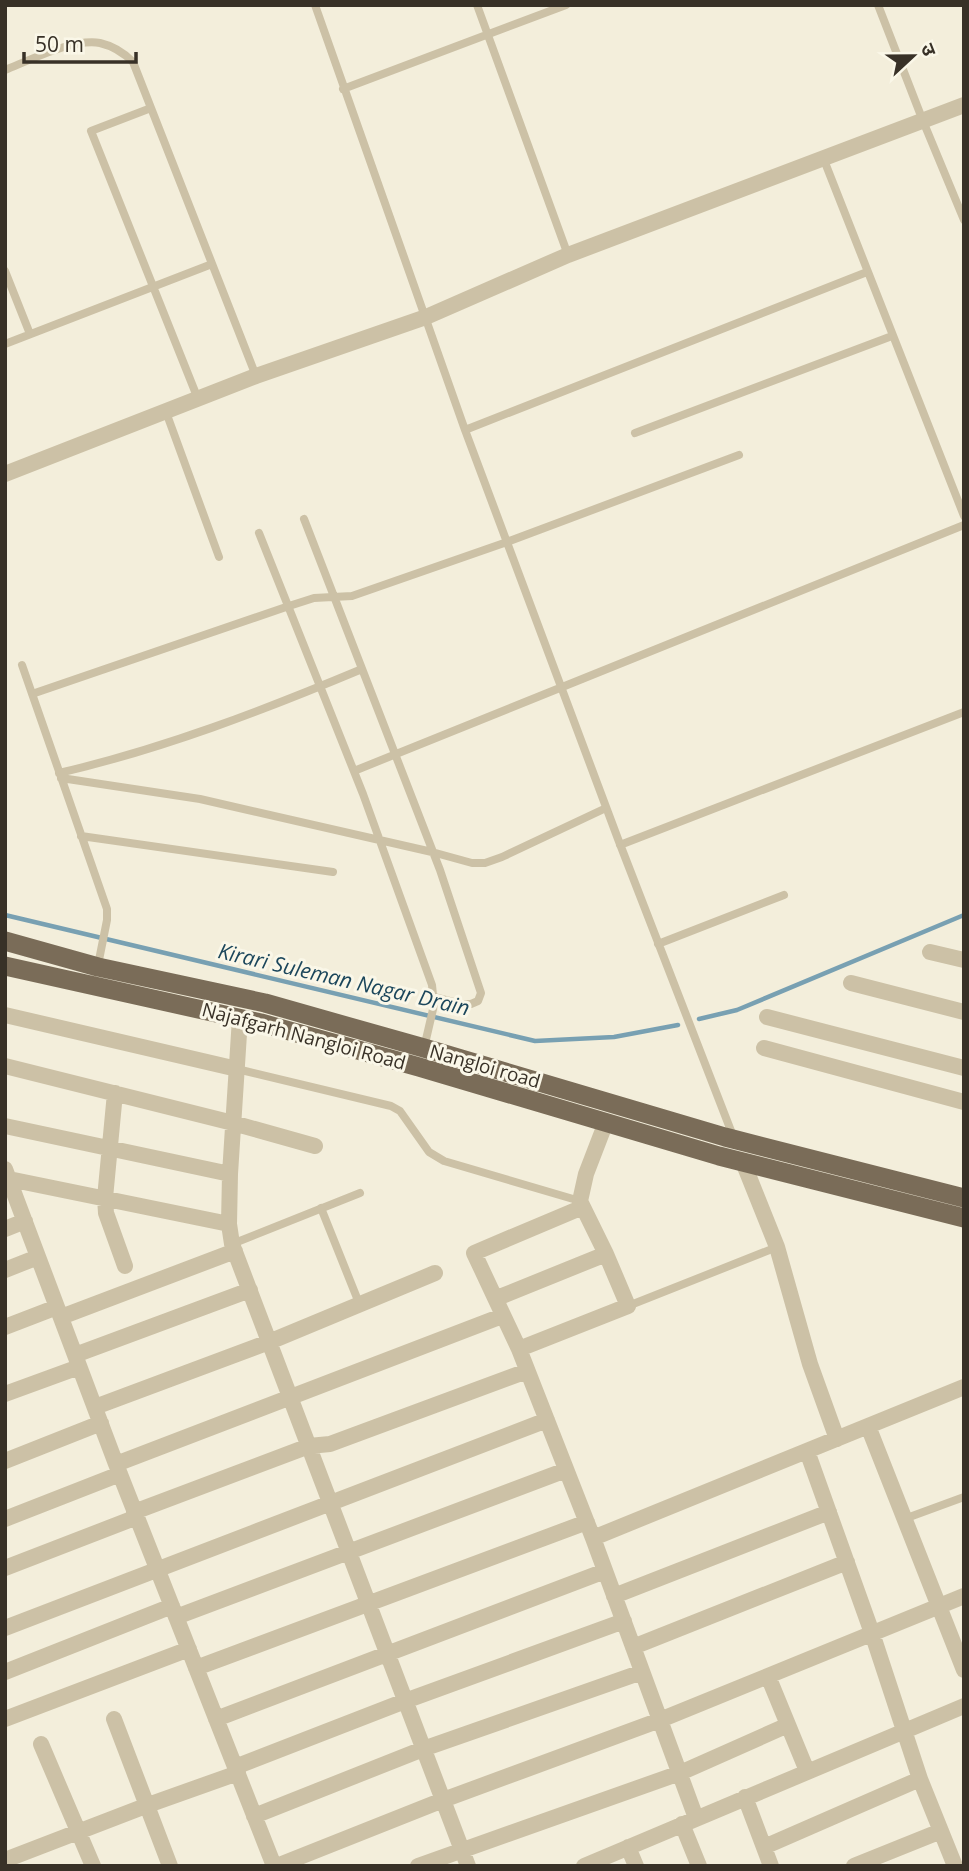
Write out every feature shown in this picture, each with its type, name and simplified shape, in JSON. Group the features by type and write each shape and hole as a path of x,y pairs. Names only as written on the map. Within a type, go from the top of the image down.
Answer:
{"main road":[{"name":"Nangloi road","path":"5,941 98,967 265,1003 735,1139 964,1198"},
{"name":"Najafgarh Nangloi Road","path":"5,966 240,1018 419,1067 743,1162 964,1218"}],"street":[{"path":"5,474 256,376 426,317 568,255 964,105"},
{"path":"930,952 964,960"},
{"path":"850,983 964,1012"},
{"path":"5,1015 237,1069"},
{"path":"767,1017 964,1068"},
{"path":"240,1018 230,1174 229,1224 233,1247 468,1866"},
{"path":"764,1048 964,1102"},
{"path":"5,1066 315,1146"},
{"path":"115,1093 105,1198 106,1213 125,1266"},
{"path":"519,1349 628,1306 582,1204 586,1174 606,1122"},
{"path":"5,1126 230,1174"},
{"path":"743,1162 777,1247 810,1364 837,1438"},
{"path":"6,1173 105,1198 229,1224"},
{"path":"6,1173 135,1515 275,1866 443,1800 660,1720 964,1596"},
{"path":"582,1204 474,1253 519,1349 590,1530 680,1773 699,1866"},
{"path":"5,1229 25,1222"},
{"path":"5,1327 59,1312 233,1247"},
{"path":"496,1298 606,1254"},
{"path":"5,1270 38,1257"},
{"path":"94,1407 269,1342 435,1273"},
{"path":"5,1394 77,1361 250,1290"},
{"path":"5,1518 290,1396 502,1317"},
{"path":"5,1568 309,1447 330,1444 527,1371"},
{"path":"196,1668 368,1603 590,1530 807,1451 964,1387"},
{"path":"5,1628 547,1420"},
{"path":"5,1461 100,1423"},
{"path":"868,1426 964,1671"},
{"path":"807,1451 872,1633 920,1779 955,1866"},
{"path":"5,1672 349,1552 566,1470"},
{"path":"614,1596 829,1512"},
{"path":"633,1647 847,1562"},
{"path":"216,1719 605,1571"},
{"path":"5,1860 31,1859 79,1833 405,1701 624,1621"},
{"path":"5,1719 188,1649"},
{"path":"254,1816 424,1749 642,1672"},
{"path":"768,1676 807,1771"},
{"path":"592,1864 964,1706"},
{"path":"114,1719 170,1866"},
{"path":"418,1866 680,1773 788,1725"},
{"path":"41,1744 93,1866"},
{"path":"764,1847 920,1779"},
{"path":"745,1797 771,1866"},
{"path":"854,1866 941,1831"},
{"path":"628,1847 636,1866"}],"lane":[{"path":"315,5 465,430 620,845 743,1162"},
{"path":"477,5 568,255"},
{"path":"343,89 566,5"},
{"path":"878,5 922,121 964,220"},
{"path":"5,70 85,43 100,43 121,51 133,62 256,376"},
{"path":"151,108 91,131 198,399"},
{"path":"824,160 964,516"},
{"path":"5,344 212,264"},
{"path":"5,271 30,334"},
{"path":"465,430 867,272"},
{"path":"635,433 892,336"},
{"path":"166,412 219,557"},
{"path":"32,694 314,598 352,596 507,542 739,455"},
{"path":"304,519 432,852 481,993 478,1001 471,1004 434,1001"},
{"path":"354,771 964,525"},
{"path":"259,533 354,771 434,1001 424,1048"},
{"path":"22,665 107,909 98,967"},
{"path":"60,776 170,742 362,669"},
{"path":"620,845 964,712"},
{"path":"60,776 200,799 472,863 485,863 606,808"},
{"path":"81,836 334,872"},
{"path":"659,944 784,895"},
{"path":"237,1069 391,1107 400,1111 429,1152 444,1161 582,1204"},
{"path":"233,1247 360,1193"},
{"path":"321,1208 359,1303"},
{"path":"628,1306 777,1247"},
{"path":"904,1519 964,1497"}],"waterway":[{"name":"Kirari Suleman Nagar Drain","path":"5,915 535,1041 614,1037 678,1025"},
{"name":"Kirari Suleman Nagar Drain","path":"699,1019 737,1010 964,915"}]}
